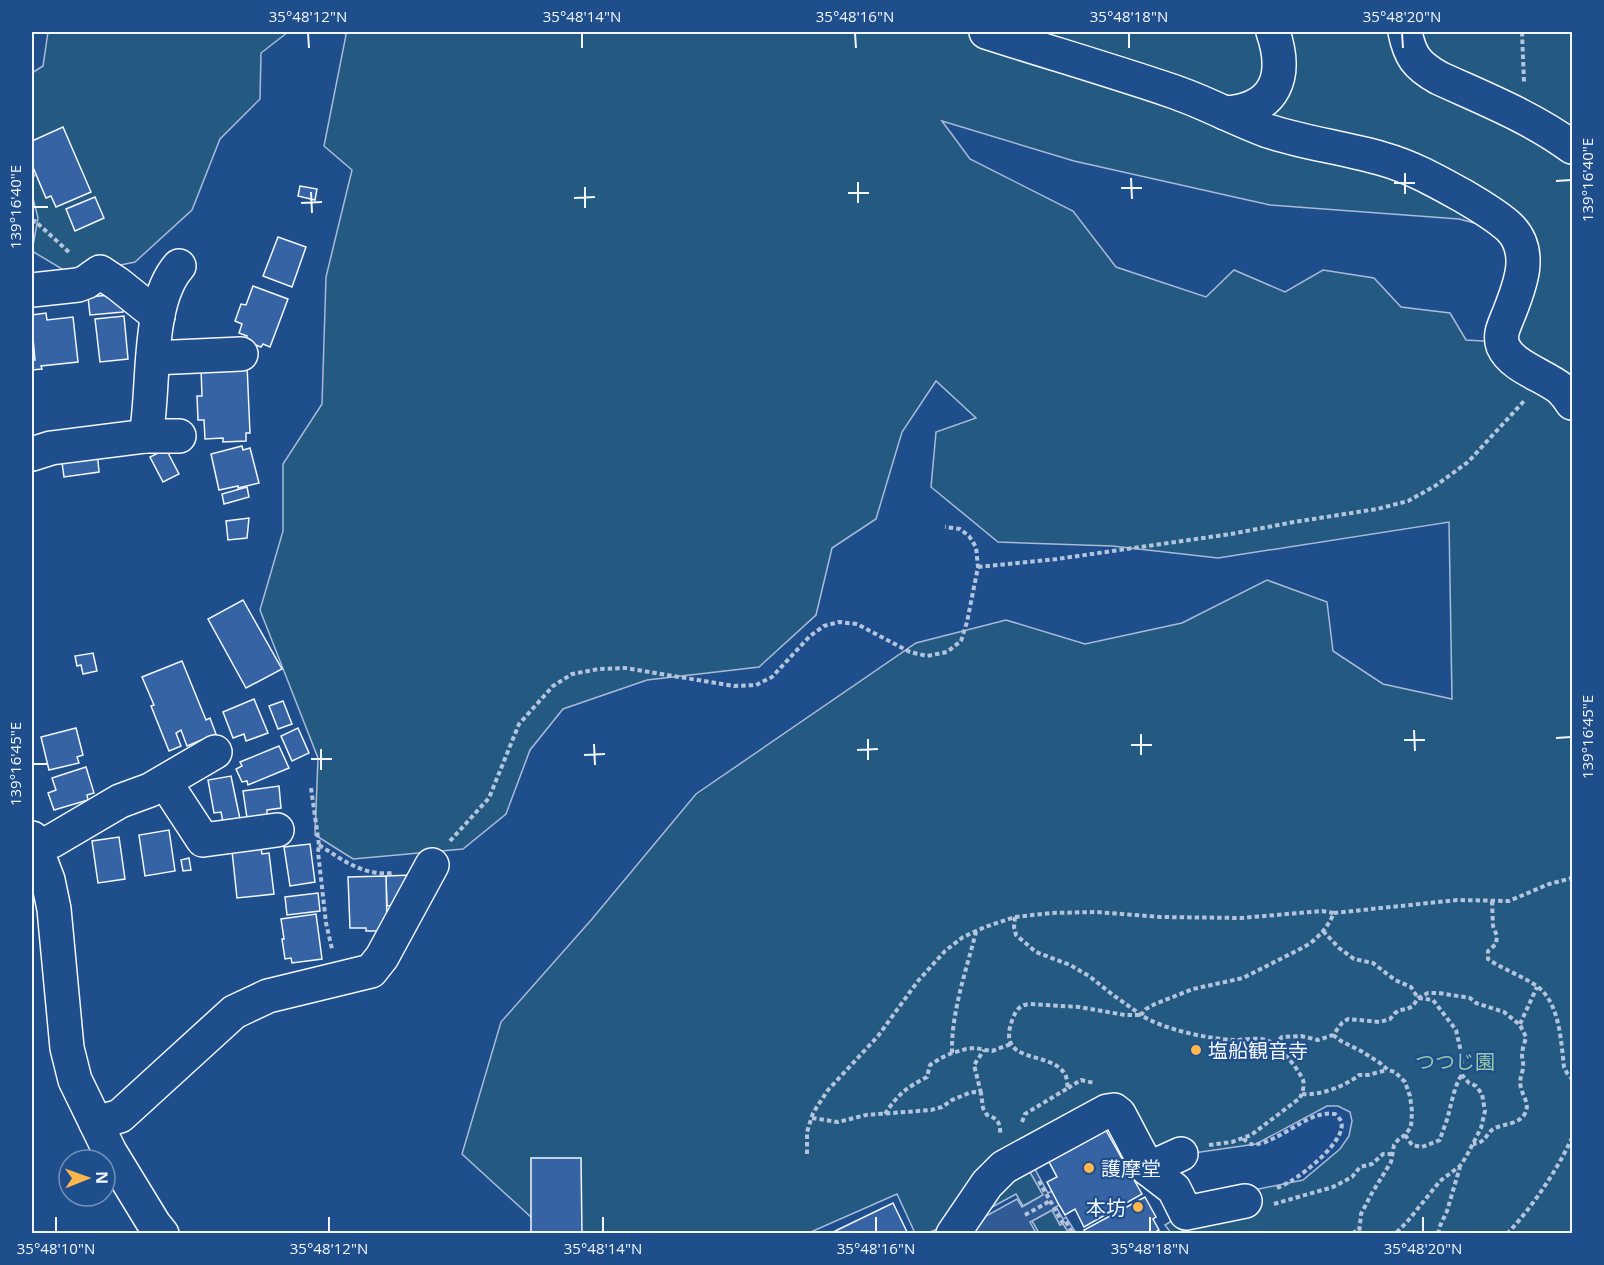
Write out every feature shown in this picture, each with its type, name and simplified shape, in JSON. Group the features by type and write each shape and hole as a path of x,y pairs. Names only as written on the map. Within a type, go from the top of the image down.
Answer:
{"street":[{"path":"986,32 1174,92 1271,132 1399,164 1428,176 1486,210 1509,227 1518,238 1522,249 1521,283 1501,332 1502,343 1514,360 1561,389 1572,403"},
{"path":"1225,113 1241,112 1257,105 1272,93 1279,74 1280,56 1273,32"},
{"path":"1403,37 1425,70 1528,118 1572,147"},
{"path":"146,436 158,316 172,274 179,266"},
{"path":"32,290 78,285 100,272 158,316"},
{"path":"153,358 241,354"},
{"path":"32,454 51,448 146,436 180,436"},
{"path":"162,1233 154,1224 110,1152 75,1080 67,1048 54,909 48,880 33,842 52,841 120,801 165,782 214,752"},
{"path":"165,782 203,840 277,830"},
{"path":"96,1123 120,1116 234,1012 268,996 371,971 382,957 432,865"},
{"path":"953,1233 987,1184 1020,1149 1114,1110 1119,1114 1148,1169 1174,1189 1186,1213 1257,1204"},
{"path":"1148,1169 1181,1154"}],"path":[{"path":"1522,32 1522,71 1528,118"},
{"path":"32,223 35,220 69,253 100,272"},
{"path":"978,567 1057,559 1231,534 1377,509 1408,501 1435,486 1468,462 1545,379"},
{"path":"319,845 347,863 367,872 384,874 432,865 438,854 489,798 519,724 553,686 572,674 600,669 625,668 734,686 756,685 772,677 810,636 824,626 839,622 857,624 910,652 927,656 947,652 961,641 978,567 976,547 969,536 960,529 945,527"},
{"path":"311,788 326,923 339,979"},
{"path":"807,1154 807,1132 813,1113 828,1090 878,1036 918,981 945,951 963,937 1015,917 1096,912 1161,917 1241,918 1322,911 1334,913 1456,900 1509,901 1549,884 1572,878"},
{"path":"1492,901 1493,926 1497,936 1496,944 1488,951 1488,959 1545,994 1557,1018 1564,1067 1572,1078"},
{"path":"1141,1015 1155,1004 1193,989 1243,978 1304,947 1313,942 1323,931 1334,913"},
{"path":"1015,917 1016,935 1036,952 1070,965 1089,976 1150,1021 1224,1039 1262,1039 1275,1045 1294,1065 1303,1081 1300,1098 1261,1128 1242,1138 1204,1146 1181,1154"},
{"path":"952,1053 958,1001 977,931"},
{"path":"1323,931 1339,948 1354,959 1373,963 1395,980 1411,987 1418,998 1433,1000 1456,1030 1461,1052 1462,1075 1482,1094 1485,1111 1481,1128 1460,1166 1438,1233"},
{"path":"1520,1025 1537,987"},
{"path":"1275,1045 1282,1037 1301,1036 1318,1040 1333,1035 1348,1019 1380,1022 1390,1019 1400,1010 1413,1006 1418,998 1428,993 1470,998 1476,1003 1504,1012 1520,1025 1526,1036 1520,1079 1521,1089 1526,1096 1525,1114 1518,1120 1502,1127 1496,1127 1489,1132 1487,1138 1473,1144"},
{"path":"1068,1088 1065,1075 1055,1066 1017,1051 1011,1044 1011,1022 1021,1005 1079,1007 1125,1015 1141,1015"},
{"path":"1333,1035 1388,1070 1395,1072 1405,1082 1410,1095 1411,1127 1394,1145 1391,1162 1361,1214 1359,1233"},
{"path":"884,1114 895,1098 909,1086 927,1077 930,1065 942,1058 966,1049 992,1051 1011,1044"},
{"path":"984,1050 974,1065 983,1108 987,1115 999,1122 1000,1135 1004,1140 1020,1149 1062,1222 1065,1220 1072,1233"},
{"path":"1302,1094 1315,1094 1353,1080 1359,1075 1388,1070"},
{"path":"1405,1135 1412,1145 1422,1147 1440,1140 1458,1080 1462,1075"},
{"path":"1020,1149 1025,1114 1081,1080 1095,1083"},
{"path":"812,1118 838,1122 866,1115 931,1110 969,1093 981,1093"},
{"path":"1242,1138 1250,1144 1269,1141 1315,1116 1328,1113 1335,1114 1341,1120 1342,1127 1338,1138 1323,1156 1303,1173 1257,1204"},
{"path":"1507,1233 1521,1219 1551,1175 1572,1138"},
{"path":"1257,1204 1333,1187 1352,1177 1360,1167 1372,1164 1383,1154 1393,1154"},
{"path":"1395,1233 1407,1222 1440,1181 1460,1166"},
{"path":"1025,1215 1050,1201"},
{"path":"1353,1233 1359,1227"}],"green space":[{"path":"48,32 288,32 261,53 260,99 220,139 192,210 135,262 72,275 32,251 38,218 32,194 32,179 49,156 32,156 32,73 43,66"},
{"name":"つつじ園","path":"344,32 1572,32 1572,1233 1171,1233 1165,1225 1205,1200 1303,1180 1340,1149 1349,1136 1352,1121 1350,1112 1338,1106 1327,1106 1256,1144 1152,1159 1102,1104 955,1221 928,1233 915,1233 897,1194 813,1231 813,1233 544,1233 544,1229 462,1154 501,1022 592,919 696,794 916,643 1006,620 1085,644 1182,623 1267,580 1327,602 1333,651 1383,684 1452,699 1449,522 1218,558 1112,546 998,542 931,487 936,432 976,418 936,381 902,432 876,519 832,548 816,615 759,667 647,680 563,709 530,750 506,814 463,849 353,859 315,835 318,758 260,610 283,531 283,464 322,404 326,277 352,170 324,146 346,35","holes":["942,121 1074,161 1270,205 1459,219 1493,228 1507,243 1510,268 1490,329 1519,343 1466,340 1450,313 1401,307 1374,278 1323,270 1285,292 1234,270 1206,297 1116,267 1073,211 970,159"]},
{"path":"1026,1165 1043,1195 1023,1206 1016,1194 983,1212"},
{"path":"1052,1210 1060,1225 1063,1223 1069,1233 1039,1233 1032,1221"}],"shaded area":[{"path":"1031,1162 1048,1193 1052,1191 1059,1205 1056,1207 1063,1219 1066,1217 1076,1233 1069,1233 1063,1224 1060,1225 1052,1210 1030,1222 1036,1233 973,1234 986,1216 1017,1199 1022,1207 1043,1195 1026,1165"}],"building":[{"path":"63,127 91,192 56,207 51,196 46,198 32,165 32,141"},
{"path":"300,186 317,189 315,200 298,196"},
{"path":"95,197 104,218 75,231 66,209"},
{"path":"278,237 306,247 292,287 263,276"},
{"path":"253,286 288,299 270,347 263,344 261,347 245,341 247,336 239,333 242,324 235,321 241,304 246,305"},
{"path":"121,294 123,312 90,315 88,297"},
{"path":"46,313 47,320 73,317 78,362 41,366 42,369 32,370 32,361 35,360 32,315"},
{"path":"124,316 128,359 100,362 95,319"},
{"path":"247,365 250,433 246,433 246,441 223,442 223,438 205,439 204,420 198,420 197,396 202,396 201,368"},
{"path":"242,446 243,450 250,448 259,483 219,490 211,454"},
{"path":"166,449 179,474 163,482 150,457"},
{"path":"97,450 99,472 64,477 61,455"},
{"path":"247,487 249,497 224,504 222,494"},
{"path":"249,518 247,538 228,540 226,521"},
{"path":"243,600 282,669 246,688 208,619"},
{"path":"93,653 97,671 83,674 81,665 77,666 75,656"},
{"path":"182,661 206,720 210,718 216,734 187,746 181,730 176,733 181,746 169,751 142,677"},
{"path":"254,699 268,733 246,741 244,734 233,738 223,712"},
{"path":"283,701 292,724 278,729 269,706"},
{"path":"76,728 83,755 77,757 79,763 49,770 41,737"},
{"path":"298,728 309,753 292,761 281,736"},
{"path":"279,746 289,768 248,785 247,781 242,782 236,769 242,766 240,762"},
{"path":"86,767 94,793 87,795 88,800 54,810 48,793 56,790 52,778"},
{"path":"231,776 240,819 223,822 221,812 214,813 208,780"},
{"path":"279,786 281,808 267,810 267,815 247,818 243,791"},
{"path":"169,830 175,871 145,876 139,835"},
{"path":"119,837 125,879 98,883 92,841"},
{"path":"310,844 315,882 290,886 284,847"},
{"path":"261,848 262,854 269,853 274,894 237,898 232,851"},
{"path":"189,858 191,870 183,871 181,860"},
{"path":"412,875 397,905 387,906 386,876"},
{"path":"386,876 387,923 385,931 350,928 348,877"},
{"path":"318,893 320,911 287,915 285,897"},
{"path":"316,914 322,959 292,963 291,958 285,959 281,919"},
{"name":"護摩堂","path":"1104,1127 1142,1194 1084,1227 1075,1209 1065,1215 1059,1205 1047,1182 1057,1177 1047,1158"},
{"path":"531,1158 581,1158 582,1234 531,1234"},
{"name":"本坊","path":"1145,1197 1156,1217 1153,1219 1159,1230 1152,1234 1086,1234 1084,1230"},
{"path":"893,1203 908,1234 829,1234"}],"place":[{"name":"塩船観音寺","path":"1196,1050"},
{"name":"護摩堂","path":"1089,1168"},
{"name":"本坊","path":"1138,1207"}]}
